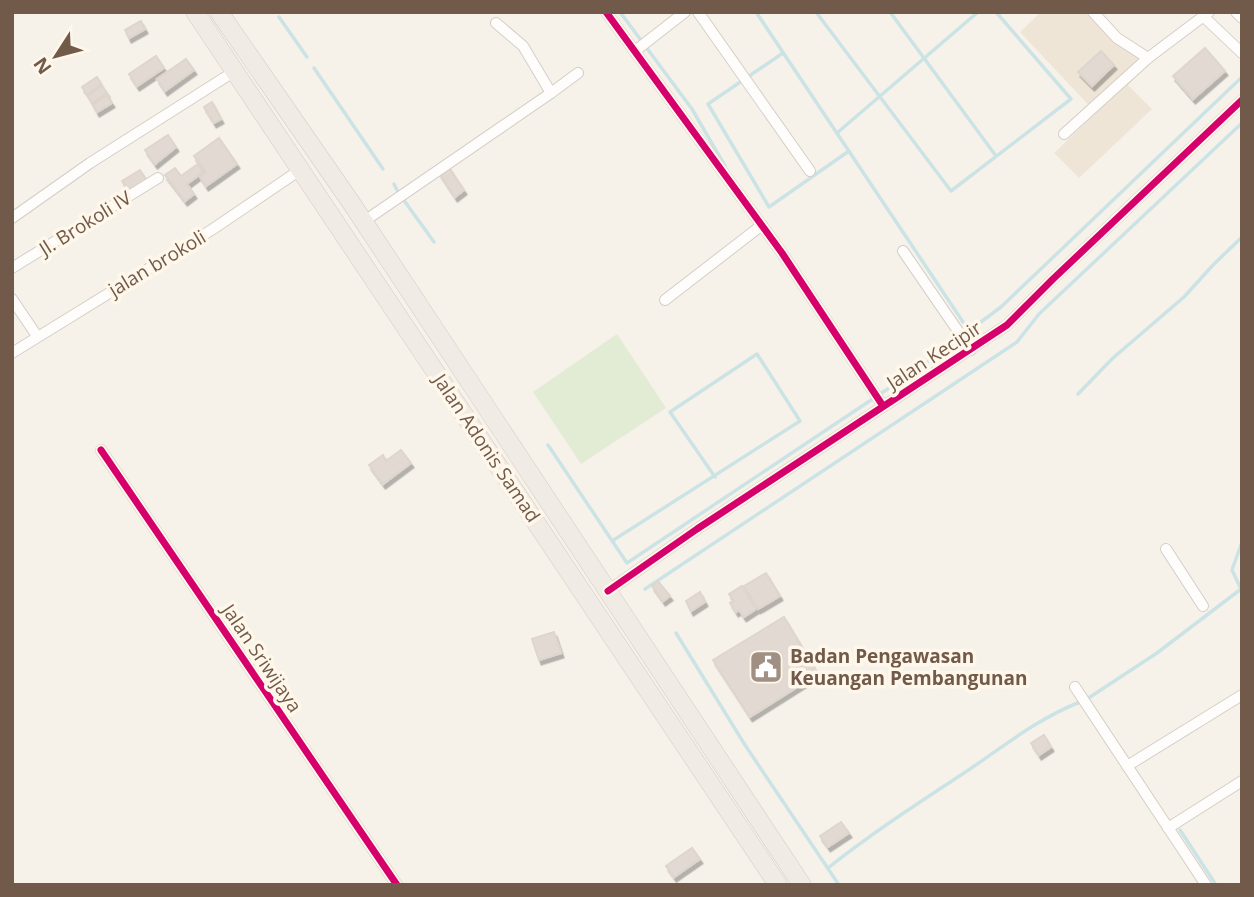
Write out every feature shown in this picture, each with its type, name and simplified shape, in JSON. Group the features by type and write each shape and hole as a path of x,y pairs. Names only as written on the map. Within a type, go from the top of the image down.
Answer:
{"highway":[{"name":"Jalan Adonis Samad","path":"195,12 776,884"},
{"path":"219,12 363,222 802,885"},
{"path":"444,383 461,372"}],"street":[{"path":"606,12 642,45 881,402"},
{"path":"642,45 685,12"},
{"path":"698,12 810,171"},
{"path":"1093,12 1117,38 1148,58"},
{"path":"1236,12 1242,18"},
{"path":"1063,134 1148,58 1207,15 1242,53"},
{"path":"496,23 523,46 551,93"},
{"path":"12,218 102,155 235,71"},
{"path":"363,222 578,74"},
{"name":"Jalan Kecipir","path":"608,591 881,402 971,350 1007,325 1242,100"},
{"name":"jalan brokoli","path":"12,353 213,229 300,170"},
{"name":"Jl. Brokoli IV","path":"12,268 158,178"},
{"path":"665,300 762,225"},
{"path":"903,251 971,350"},
{"path":"12,299 37,336"},
{"name":"Jalan Sriwijaya","path":"101,450 397,885"},
{"path":"1166,549 1203,606"},
{"path":"1075,687 1206,885"},
{"path":"1127,766 1242,695"},
{"path":"1168,828 1242,780"}],"shaded area":[{"path":"1041,12 1098,12 1148,65 1128,85 1152,109 1079,178 1054,153 1096,113 1020,32"}],"green space":[{"path":"617,334 666,408 581,464 533,392"}],"building":[{"path":"141,21 145,29 129,38 125,30"},
{"path":"1205,48 1225,71 1193,99 1173,76"},
{"path":"1101,51 1114,65 1092,86 1078,72"},
{"path":"156,56 164,68 137,86 129,74"},
{"path":"186,59 194,70 165,91 157,79"},
{"path":"97,77 101,84 87,94 82,87"},
{"path":"102,86 107,93 92,103 88,96"},
{"path":"107,95 112,103 97,112 93,105"},
{"path":"212,102 221,119 214,123 204,107"},
{"path":"168,135 176,147 155,164 145,150"},
{"path":"219,138 237,164 206,186 200,177 206,172 194,156"},
{"path":"198,164 203,172 187,184 194,194 185,201 165,175 175,168 181,176"},
{"path":"448,166 464,190 455,197 439,173"},
{"path":"140,170 147,181 129,192 122,181"},
{"path":"401,450 411,463 383,484 369,465 383,455 386,461"},
{"path":"766,573 780,596 758,609 744,586"},
{"path":"658,581 670,596 663,601 652,586"},
{"path":"742,586 756,609 744,617 739,610 736,612 730,603 734,601 729,594"},
{"path":"700,592 705,602 691,611 686,601"},
{"name":"Badan Pengawasan Keuangan Pembangunan","path":"784,617 818,674 750,717 713,660"},
{"path":"554,632 561,653 539,660 532,639"},
{"path":"1044,735 1051,747 1039,755 1031,743"},
{"path":"841,822 849,833 828,847 820,836"},
{"path":"692,848 700,859 674,877 666,866"}],"waterway":[{"path":"620,12 692,109 725,166"},
{"path":"756,12 963,322"},
{"path":"816,12 951,191 1071,99 996,12"},
{"path":"890,12 996,156"},
{"path":"837,133 978,12"},
{"path":"279,17 307,57"},
{"path":"783,53 708,104 769,207 849,151"},
{"path":"314,68 383,169"},
{"path":"548,445 627,563 922,366 1001,307 1242,77"},
{"path":"645,589 1017,342 1039,314 1242,123"},
{"path":"394,184 398,192"},
{"path":"403,199 434,242"},
{"path":"1078,394 1113,358 1184,297 1242,237"},
{"path":"612,541 800,421 757,354 670,412 715,477"},
{"path":"1087,699 1157,653 1241,589 1232,570 1242,542"},
{"path":"676,633 745,745 839,885"},
{"path":"828,868 880,829 1024,732 1051,715 1080,702"},
{"path":"1180,830 1216,885"}],"cycle path":[{"path":"606,12 782,253 883,406"},
{"path":"608,591 697,529 1007,325 1242,100"},
{"path":"101,450 397,885"}],"place":[{"name":"Badan Pengawasan Keuangan Pembangunan","path":"766,667"}]}
